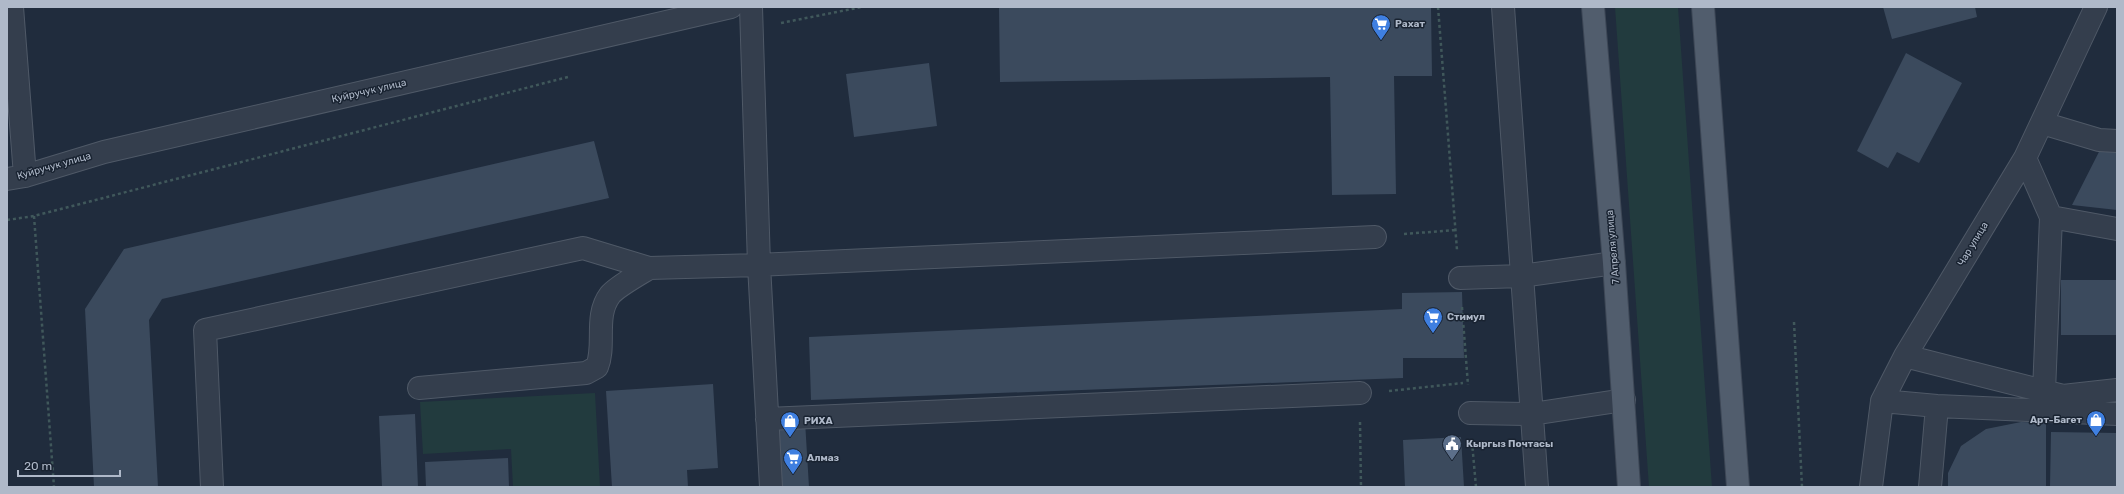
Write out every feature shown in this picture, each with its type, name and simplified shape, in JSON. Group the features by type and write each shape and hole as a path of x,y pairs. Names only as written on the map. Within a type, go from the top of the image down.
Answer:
{"main road":[{"name":"7 Апреля улица","path":"1593,7 1614,263 1629,487"},
{"path":"1704,7 1738,487"}],"street":[{"path":"12,7 16,46 20,120 16,178"},
{"name":"Куйручук улица","path":"16,178 104,152 732,7"},
{"path":"751,7 759,265 771,487"},
{"path":"1503,7 1537,487"},
{"name":"Чар улица","path":"1871,487 1882,401 1905,356 2025,158 2096,7"},
{"path":"2042,123 2099,140 2117,141"},
{"path":"2025,158 2051,217 2044,392"},
{"path":"2051,217 2117,229"},
{"path":"212,487 205,330 583,248 649,268 759,265 1375,237"},
{"path":"1460,278 1522,276 1614,263"},
{"path":"419,388 586,373 597,368 601,357 601,316 610,295 649,268"},
{"path":"1905,356 2063,396 2117,390"},
{"path":"767,419 1360,393"},
{"path":"1470,413 1532,414 1624,400"},
{"path":"1882,401 1937,406 2117,414"},
{"path":"1930,487 1937,406"}],"path":[{"path":"752,29 862,7"},
{"path":"1438,7 1476,487"},
{"path":"7,220 34,216 574,75"},
{"path":"34,216 54,487"},
{"path":"1375,237 1456,230"},
{"path":"1794,322 1802,487"},
{"path":"1361,487 1360,393 1468,383"}],"green space":[{"path":"1615,7 1678,7 1712,487 1649,487"},
{"path":"595,393 600,487 513,487 511,449 423,454 420,402"}],"building":[{"path":"1431,7 1432,76 1394,76 1396,194 1332,195 1330,77 1000,82 999,8"},
{"path":"1883,7 1975,7 1977,17 1892,39"},
{"path":"1906,53 1962,83 1919,163 1897,152 1888,168 1857,151"},
{"path":"929,63 937,126 854,137 846,74"},
{"path":"594,141 609,198 162,299 149,320 158,487 94,487 85,309 124,249"},
{"path":"2104,142 2117,148 2117,210 2072,205"},
{"path":"2061,280 2117,280 2117,335 2061,335"},
{"path":"1462,292 1464,358 1403,358 1403,378 811,400 809,337 1402,309 1402,293"},
{"path":"713,384 718,468 687,470 688,487 612,487 606,391"},
{"path":"415,414 418,487 382,487 379,416"},
{"path":"805,421 809,487 778,487 774,422"},
{"path":"2021,422 2046,423 2046,487 1948,487 1948,473 1961,446 1986,429"},
{"path":"2051,432 2117,433 2117,487 2050,487"},
{"path":"1461,437 1464,487 1405,487 1403,440"},
{"path":"508,458 509,487 426,487 425,462"}],"place":[{"name":"Рахат","path":"1381,41"},
{"name":"Стимул","path":"1433,334"},
{"name":"Арт-Багет","path":"2096,437"},
{"name":"РИХА","path":"790,438"},
{"name":"Кыргыз Почтасы","path":"1452,461"},
{"name":"Алмаз","path":"793,475"}]}
